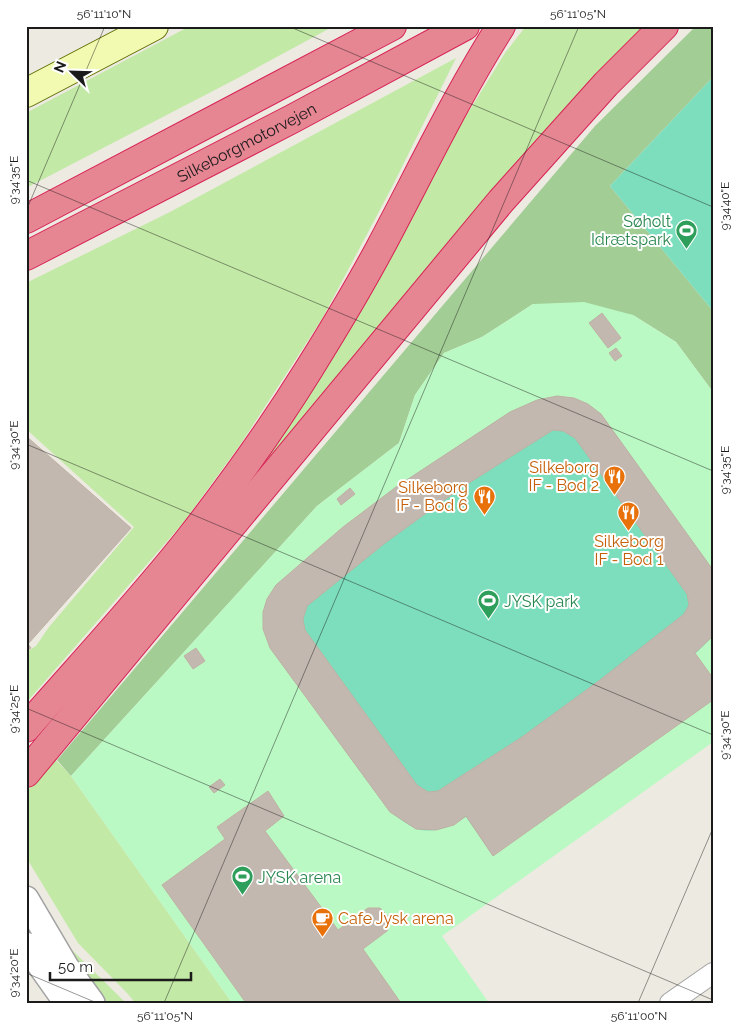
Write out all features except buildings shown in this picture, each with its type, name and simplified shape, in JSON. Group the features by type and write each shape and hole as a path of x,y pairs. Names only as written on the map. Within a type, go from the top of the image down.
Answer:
{"highway":[{"name":"Silkeborgmotorvejen","path":"26,219 392,26"},
{"name":"Silkeborgmotorvejen","path":"26,256 292,119 465,26"},
{"path":"26,748 112,643 173,559 233,482 274,424 331,333 380,249 441,130 501,26"},
{"path":"26,773 501,201 606,84 664,26"},
{"path":"26,728 173,559"}],"main road":[{"path":"26,93 154,26"}],"street":[{"path":"26,900 66,967 92,1003"},
{"path":"26,945 67,1003"},
{"path":"670,1003 713,973"}],"green space":[{"path":"190,26 334,26 26,188 26,113"},
{"path":"526,26 655,26 202,553 453,137 505,53"},
{"path":"696,26 713,26 713,77 610,186 713,311 713,392 676,342 633,315 533,304 482,337 444,353 415,395 399,443 317,506 71,776 57,760 595,126"},
{"path":"456,58 392,187 322,319 240,445 183,523 26,703 26,652 36,646 49,627 134,527 26,429 26,283 170,212"},
{"name":"Søholt Idrætspark","path":"713,77 713,311 610,186"},
{"path":"584,302 633,315 676,342 713,392 713,742 442,936 489,1003 232,1003 71,776 317,506 399,443 415,395 444,353 482,337 533,304"},
{"name":"JYSK park","path":"557,396 580,402 601,414 713,570 713,636 493,856 466,817 443,828 430,831 410,826 390,812 270,648 264,630 263,615 266,601 276,585 396,487 510,412 537,400"},
{"path":"51,755 71,776 232,1003 135,1003 78,943 26,857 26,794"},
{"path":"72,950 126,1003 108,1003 89,978"}],"place":[{"name":"Søholt Idrætspark","path":"687,249"},
{"name":"Silkeborg IF - Bod 2","path":"615,495"},
{"name":"Silkeborg IF - Bod 6","path":"484,515"},
{"name":"Silkeborg IF - Bod 1","path":"629,531"},
{"name":"JYSK park","path":"488,620"},
{"name":"JYSK arena","path":"242,896"},
{"name":"Cafe Jysk arena","path":"322,937"}]}
